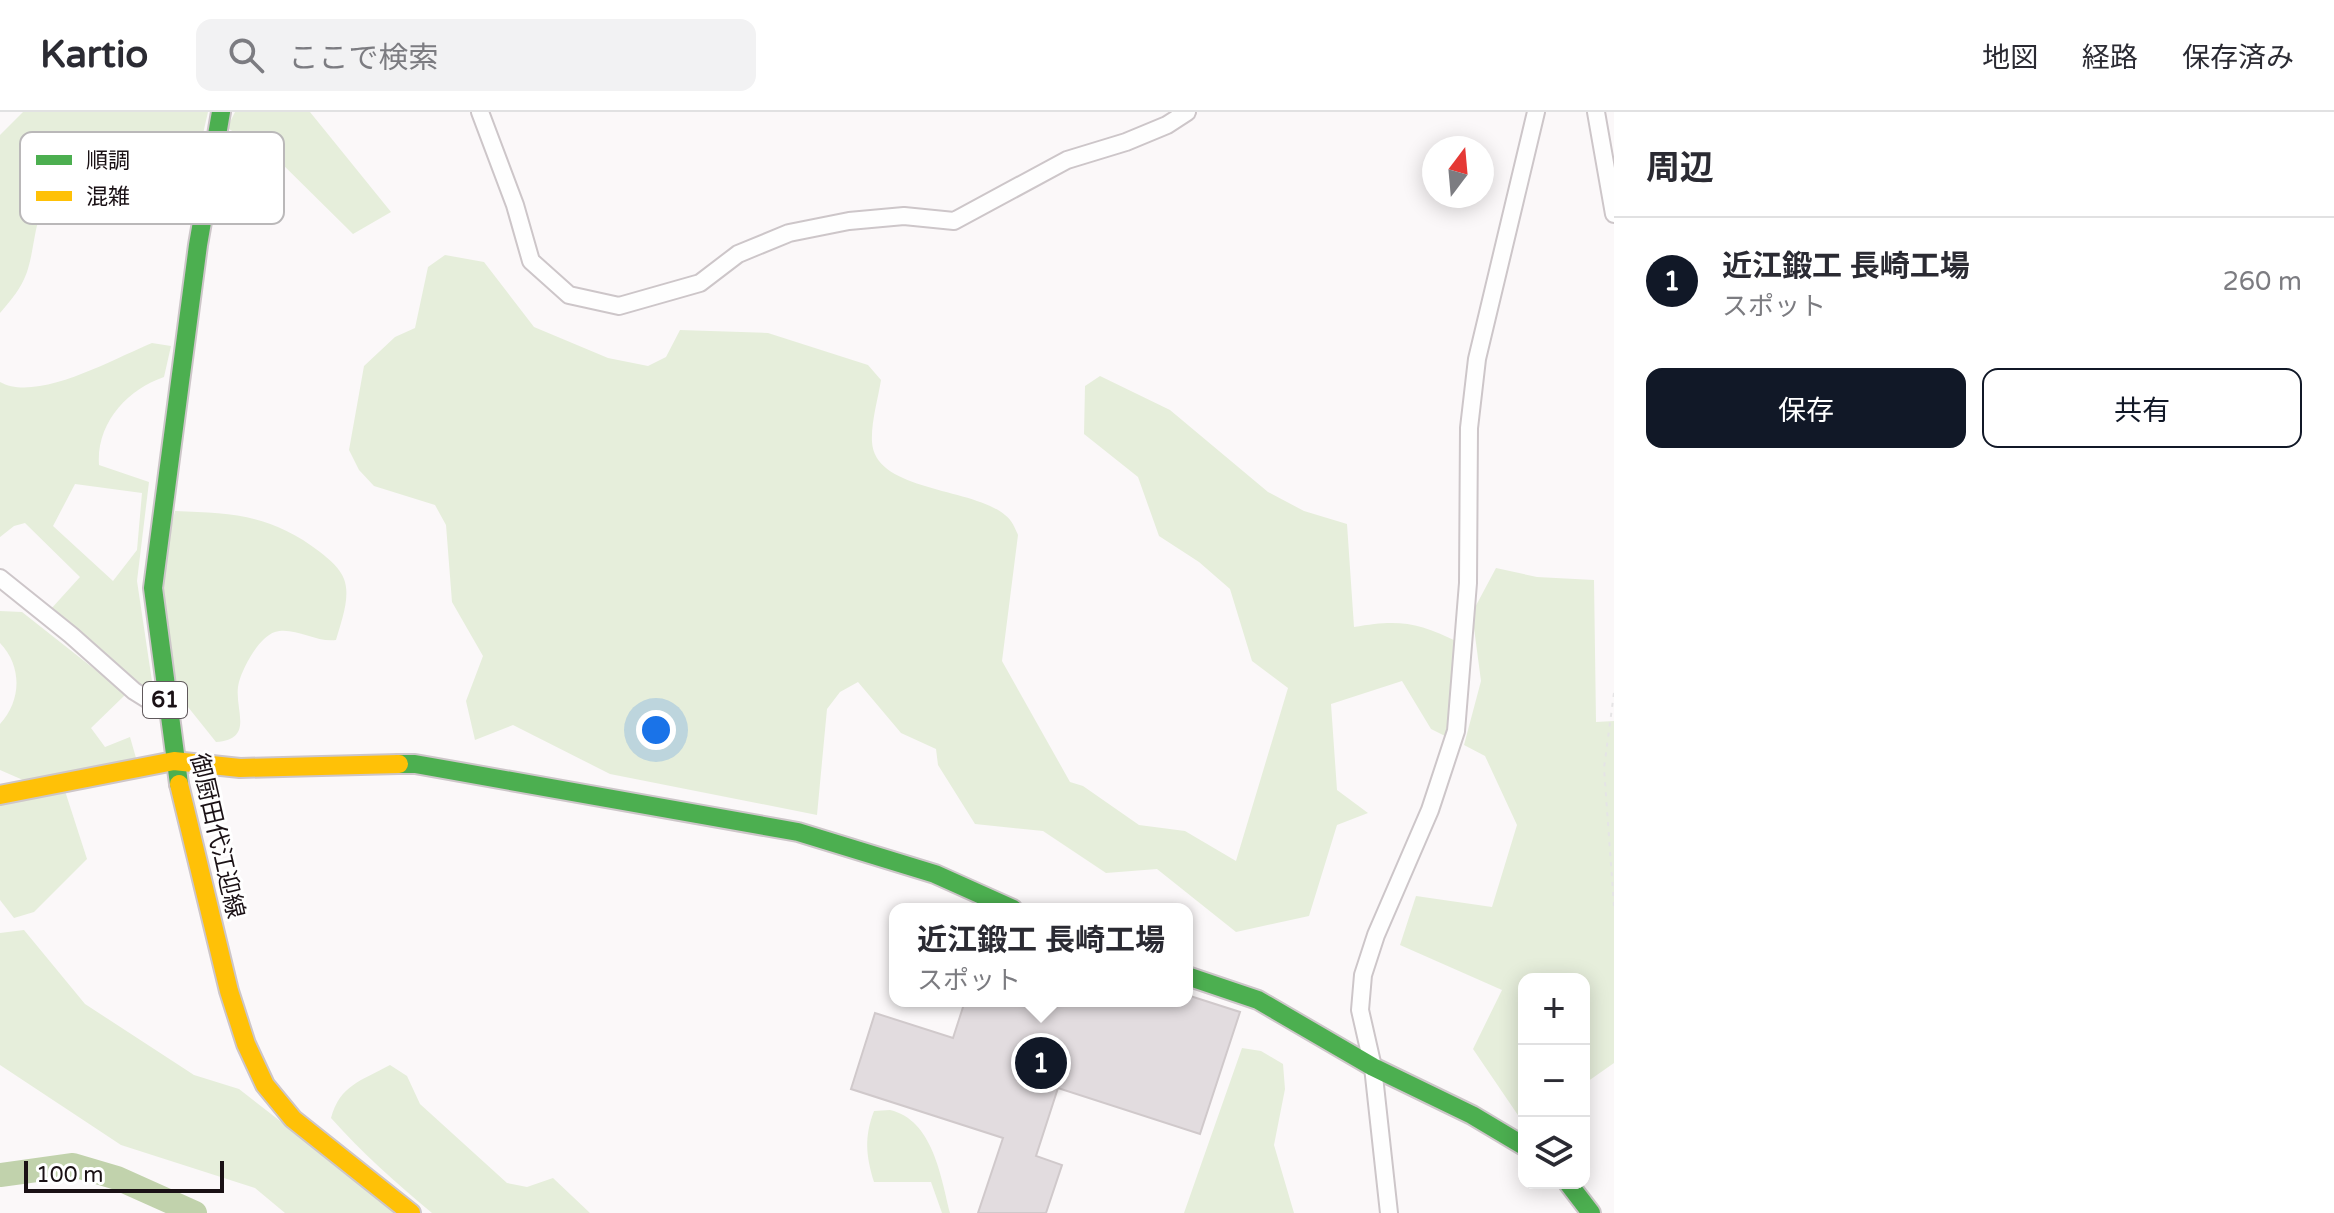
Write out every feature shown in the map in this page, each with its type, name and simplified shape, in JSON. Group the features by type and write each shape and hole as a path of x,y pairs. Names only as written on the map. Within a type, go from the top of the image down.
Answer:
{"street":[{"name":"御厨田代江迎線","path":"218,132 221,112"},
{"path":"480,112 515,205 531,261 569,295 619,306 700,283 738,254 789,233 849,221 904,216 954,221 1067,160 1126,142 1167,125 1187,112"},
{"path":"1389,1213 1373,1067 1360,1010 1363,975 1376,935 1430,810 1456,731 1468,583 1469,428 1477,359 1536,112"},
{"path":"1596,112 1614,214"},
{"name":"御厨田代江迎線","path":"202,224 153,588 174,761 229,991 246,1044 265,1085 293,1119 411,1213"},
{"path":"0,578 134,691 166,711"},
{"path":"0,795 174,761 240,768 415,764 798,832 921,869 999,903"},
{"path":"1193,978 1258,1000 1373,1067 1472,1115 1518,1142"},
{"path":"1573,1189 1591,1213"}],"path":[{"path":"1614,693 1604,768 1614,906"}],"green space":[{"path":"23,112 208,112 203,132 20,132 20,224 38,224 25,278 0,313 0,135"},
{"path":"235,112 310,112 391,212 353,234 284,166 284,132 234,132 227,128"},
{"path":"445,255 484,262 534,327 608,358 648,366 666,357 680,330 768,333 868,365 881,380 872,434 877,458 889,471 907,480 990,506 1013,524 1018,535 1002,661 1070,782 1083,786 1139,825 1185,831 1236,861 1288,688 1252,661 1230,589 1199,562 1159,536 1138,477 1084,434 1085,386 1100,376 1170,410 1268,492 1304,511 1347,524 1354,627 1408,624 1458,642 1449,738 1431,729 1402,681 1331,704 1337,790 1368,813 1337,825 1309,916 1236,932 1157,869 1106,873 1043,831 975,824 938,765 936,749 901,733 858,682 840,692 827,709 817,815 610,774 513,725 475,740 466,701 483,656 452,602 446,525 435,505 374,486 359,470 349,450 364,366 395,337 415,328 428,267"},
{"path":"152,343 171,346 164,377 138,390 117,410 103,435 99,465 149,482 137,581 153,688 135,684 51,609 80,577 25,523 14,526 0,537 0,382 16,387 55,383","holes":["75,484 142,493 137,550 113,581 53,526"]},
{"path":"175,511 252,518 285,530 337,567 346,586 344,610 336,640 282,631 269,635 258,646 239,682 239,728 236,735 228,740 216,742 176,692 158,581"},
{"path":"1496,568 1537,577 1594,580 1596,722 1614,721 1614,1063 1590,1080 1590,973 1518,973 1518,1115 1473,1049 1502,990 1400,945 1416,896 1492,907 1517,825 1485,756 1464,745 1481,681 1472,613"},
{"path":"0,611 22,612 126,694 91,728 105,747 130,737 136,758 23,780 0,770 0,724 12,705 16,673 0,643"},
{"path":"65,791 87,859 34,912 14,918 0,900 0,804"},
{"path":"24,930 85,1004 194,1075 239,1089 399,1213 285,1213 255,1188 121,1145 0,1065 0,933"},
{"path":"1242,1048 1261,1051 1283,1064 1285,1089 1274,1145 1294,1213 1184,1213"},
{"path":"390,1065 407,1076 420,1104 507,1183 527,1187 553,1178 590,1213 432,1213 379,1167 331,1118 346,1091"},
{"path":"890,1110 905,1116 926,1137 938,1167 950,1213 942,1213 931,1182 874,1182 868,1155 869,1129 874,1111"}],"building":[{"path":"1193,997 1240,1012 1200,1134 1058,1088 1036,1156 1062,1165 1046,1213 978,1213 1003,1138 851,1089 875,1013 953,1038 963,1007 1193,1007"}],"waterway":[{"path":"0,1175 73,1165 117,1178 195,1213"}],"traffic: fast":[{"path":"218,132 221,112"},
{"path":"179,784 153,588 202,224"},
{"path":"399,764 415,764 798,832 935,874 1000,903"},
{"path":"1193,978 1258,1000 1373,1067 1472,1115 1518,1142"},
{"path":"1573,1189 1591,1213"}],"traffic: slow":[{"path":"0,795 174,761 240,768 399,764"},
{"path":"179,784 229,991 246,1044 265,1085 293,1119 411,1213"}],"place":[{"name":"近江鍛工 長崎工場","path":"1041,1063"}]}
